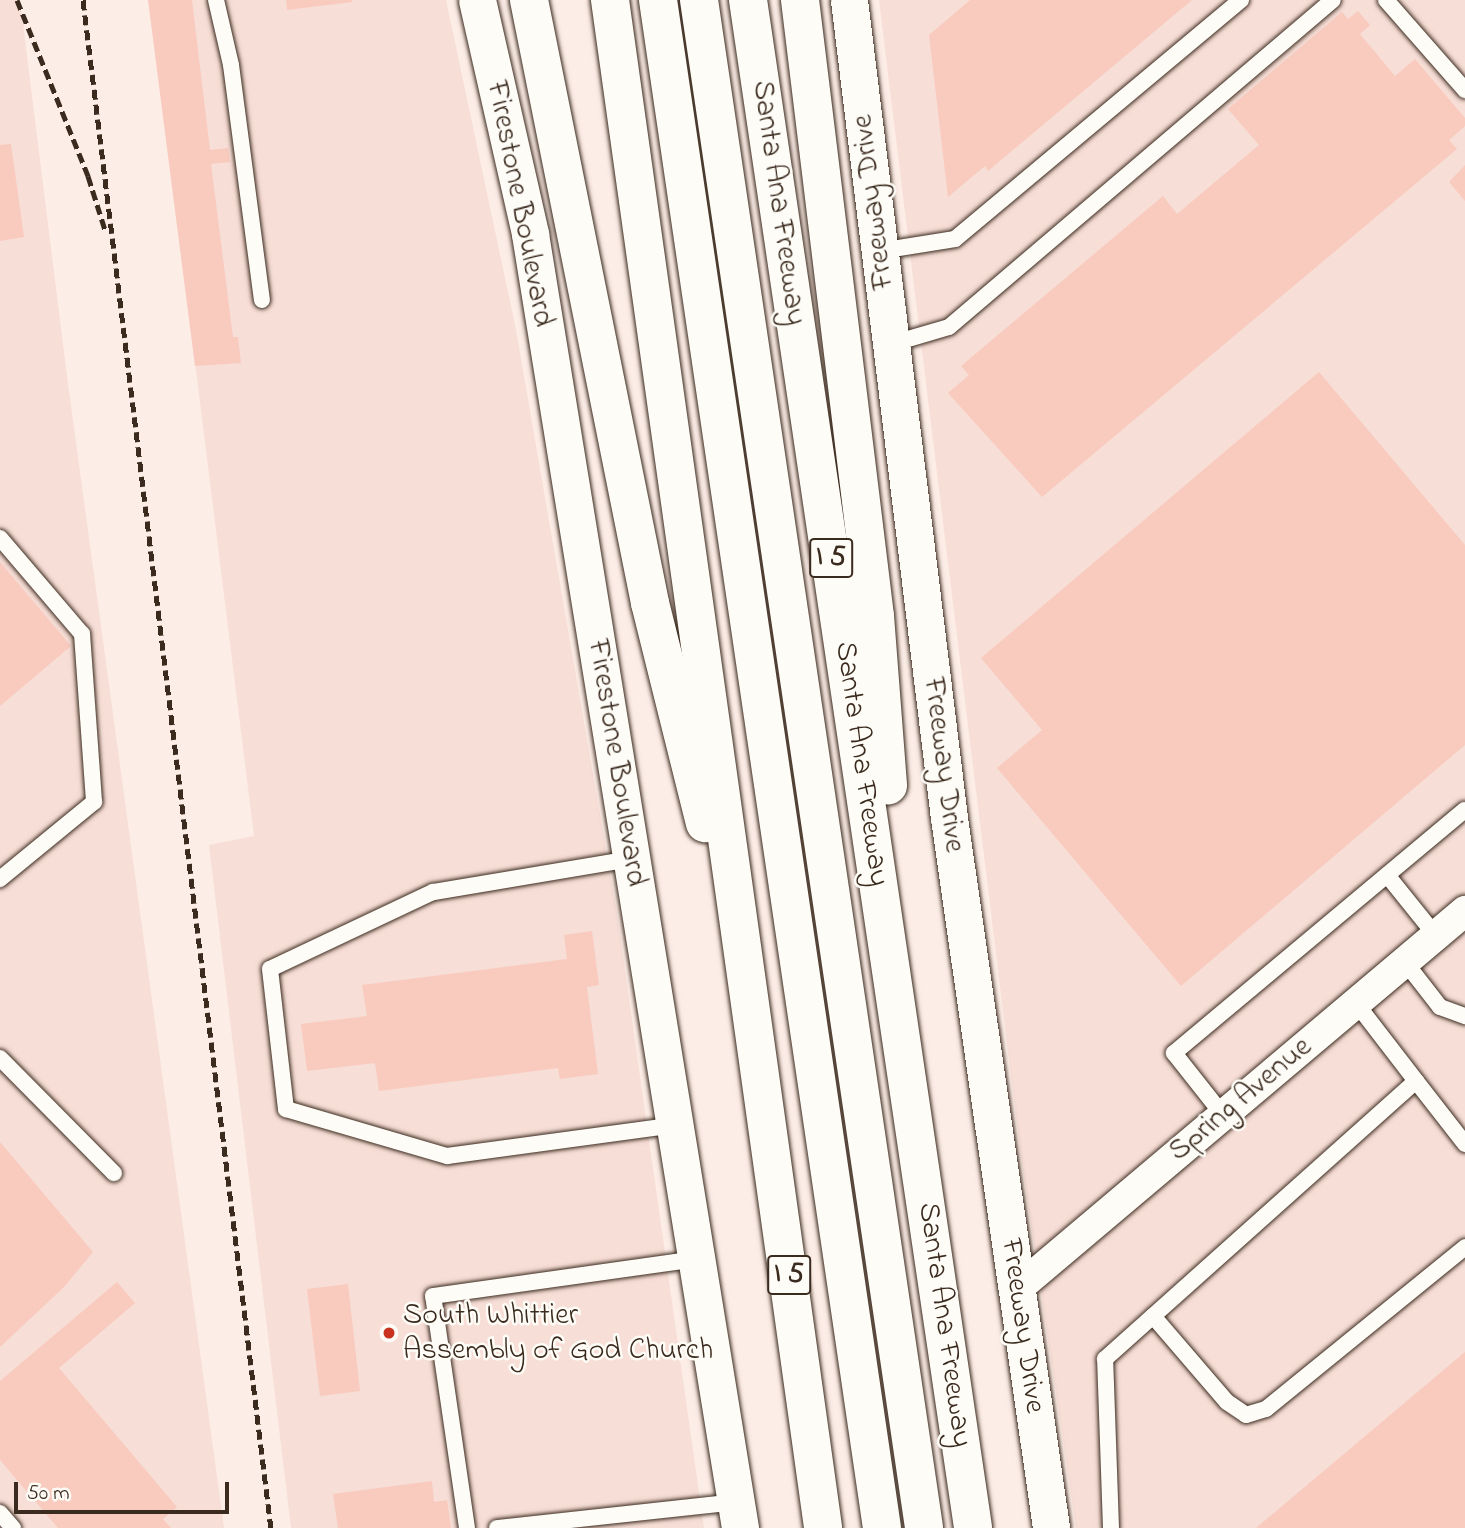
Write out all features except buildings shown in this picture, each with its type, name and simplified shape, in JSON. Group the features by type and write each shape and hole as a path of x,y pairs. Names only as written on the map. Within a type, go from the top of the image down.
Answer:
{"highway":[{"path":"529,0 650,603 754,1022"},
{"name":"I 5","path":"610,0 823,1528"},
{"path":"658,0 882,1528"},
{"path":"699,0 924,1528"},
{"name":"Santa Ana Freeway","path":"748,0 974,1528"},
{"path":"800,0 875,616 913,1116"}],"street":[{"name":"Firestone Boulevard","path":"477,0 530,234 738,1515"},
{"name":"Freeway Drive","path":"849,0 949,818 1051,1528"},
{"name":"Spring Avenue","path":"1016,1290 1465,911"}],"lane":[{"path":"216,0 231,65 262,300"},
{"path":"880,251 955,239 1241,0"},
{"path":"891,344 949,327 1333,0"},
{"path":"1386,0 1465,90"},
{"path":"0,538 82,634 94,802 0,879"},
{"path":"1223,1115 1174,1053 1465,810"},
{"path":"631,859 433,892 270,969 286,1110 447,1156 675,1125"},
{"path":"1387,875 1436,936"},
{"path":"1405,962 1440,1007 1465,1016"},
{"path":"1356,1003 1465,1144"},
{"path":"0,1058 114,1174"},
{"path":"1111,1528 1105,1359 1416,1081"},
{"path":"1153,1316 1227,1402 1246,1415 1266,1409 1465,1247"},
{"path":"467,1528 433,1296 696,1259"},
{"path":"0,1513 13,1528"},
{"path":"497,1528 738,1515"}],"shaded area":[{"path":"0,0 20,0 68,384 224,1528 0,1528"},
{"path":"150,0 446,0 516,330 616,907 704,1528 291,1528 209,845 254,836"},
{"path":"879,0 1465,0 1465,1528 1076,1528 1021,1157"}],"railway":[{"path":"17,0 88,176 105,230"},
{"path":"83,0 271,1528"}],"place":[{"name":"South Whittier Assembly of God Church","path":"389,1333"}]}
